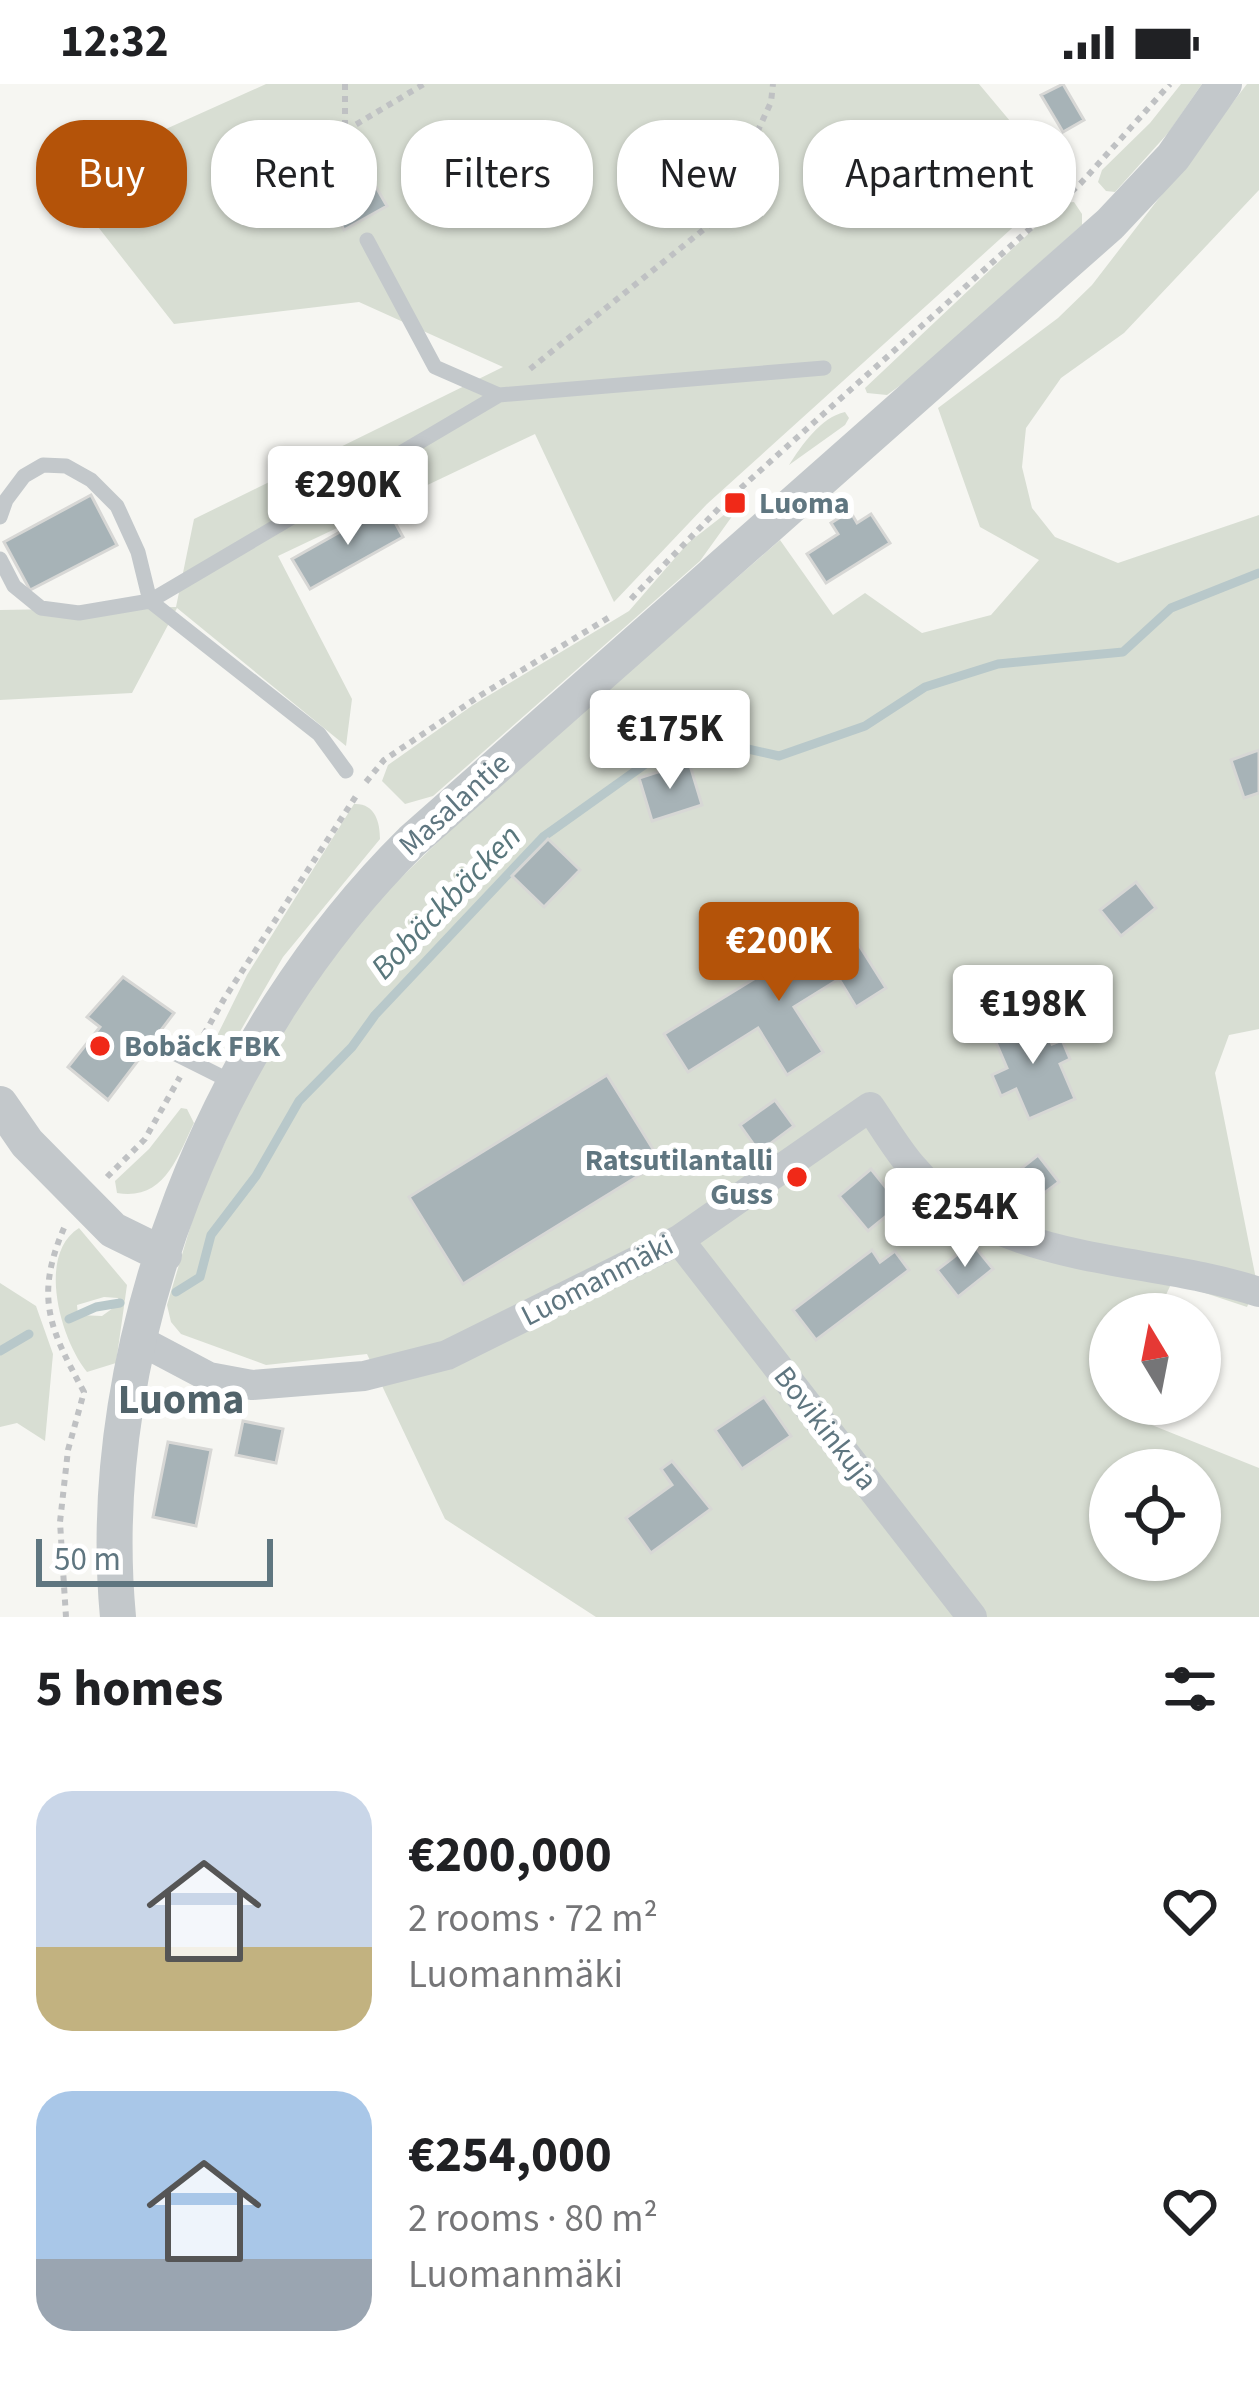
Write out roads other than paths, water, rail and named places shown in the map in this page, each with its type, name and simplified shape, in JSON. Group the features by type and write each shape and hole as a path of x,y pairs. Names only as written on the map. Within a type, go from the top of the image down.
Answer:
{"street":[{"name":"Masalantie","path":"118,1617 113,1572 118,1462 130,1381 176,1213 234,1082 272,1011 348,908 386,866 1109,224 1174,158 1224,84"},
{"path":"0,1104 27,1143 113,1230 164,1256"},
{"name":"Luomanmäki","path":"141,1341 209,1377 252,1385 364,1376 447,1355 679,1240 870,1107 914,1171 964,1213 1016,1239 1259,1292"},
{"name":"Bovikinkuja","path":"679,1240 972,1617"}],"lane":[{"path":"367,241 435,367 499,395"},
{"path":"0,559 14,586 40,608 79,613 150,601 499,395 824,368"},
{"path":"0,517 24,476 43,465 66,466 92,480 117,506 138,551 150,601 320,734 346,771"},
{"path":"166,1049 234,1082"}],"waterway":[{"name":"Bobäckbäcken","path":"176,1292 200,1277 211,1235 256,1176 299,1101 352,1047 375,1015 543,837 686,735 779,756 865,726 925,687 998,664 1123,652 1171,608 1259,573"},
{"path":"69,1319 120,1303"},
{"path":"0,1351 29,1334"}],"place":[{"name":"Luoma","path":"735,503"},
{"name":"Bobäck FBK","path":"100,1046"},
{"name":"Ratsutilantalli Guss","path":"797,1177"}],"district":[{"name":"Luoma","path":"181,1398"}]}
